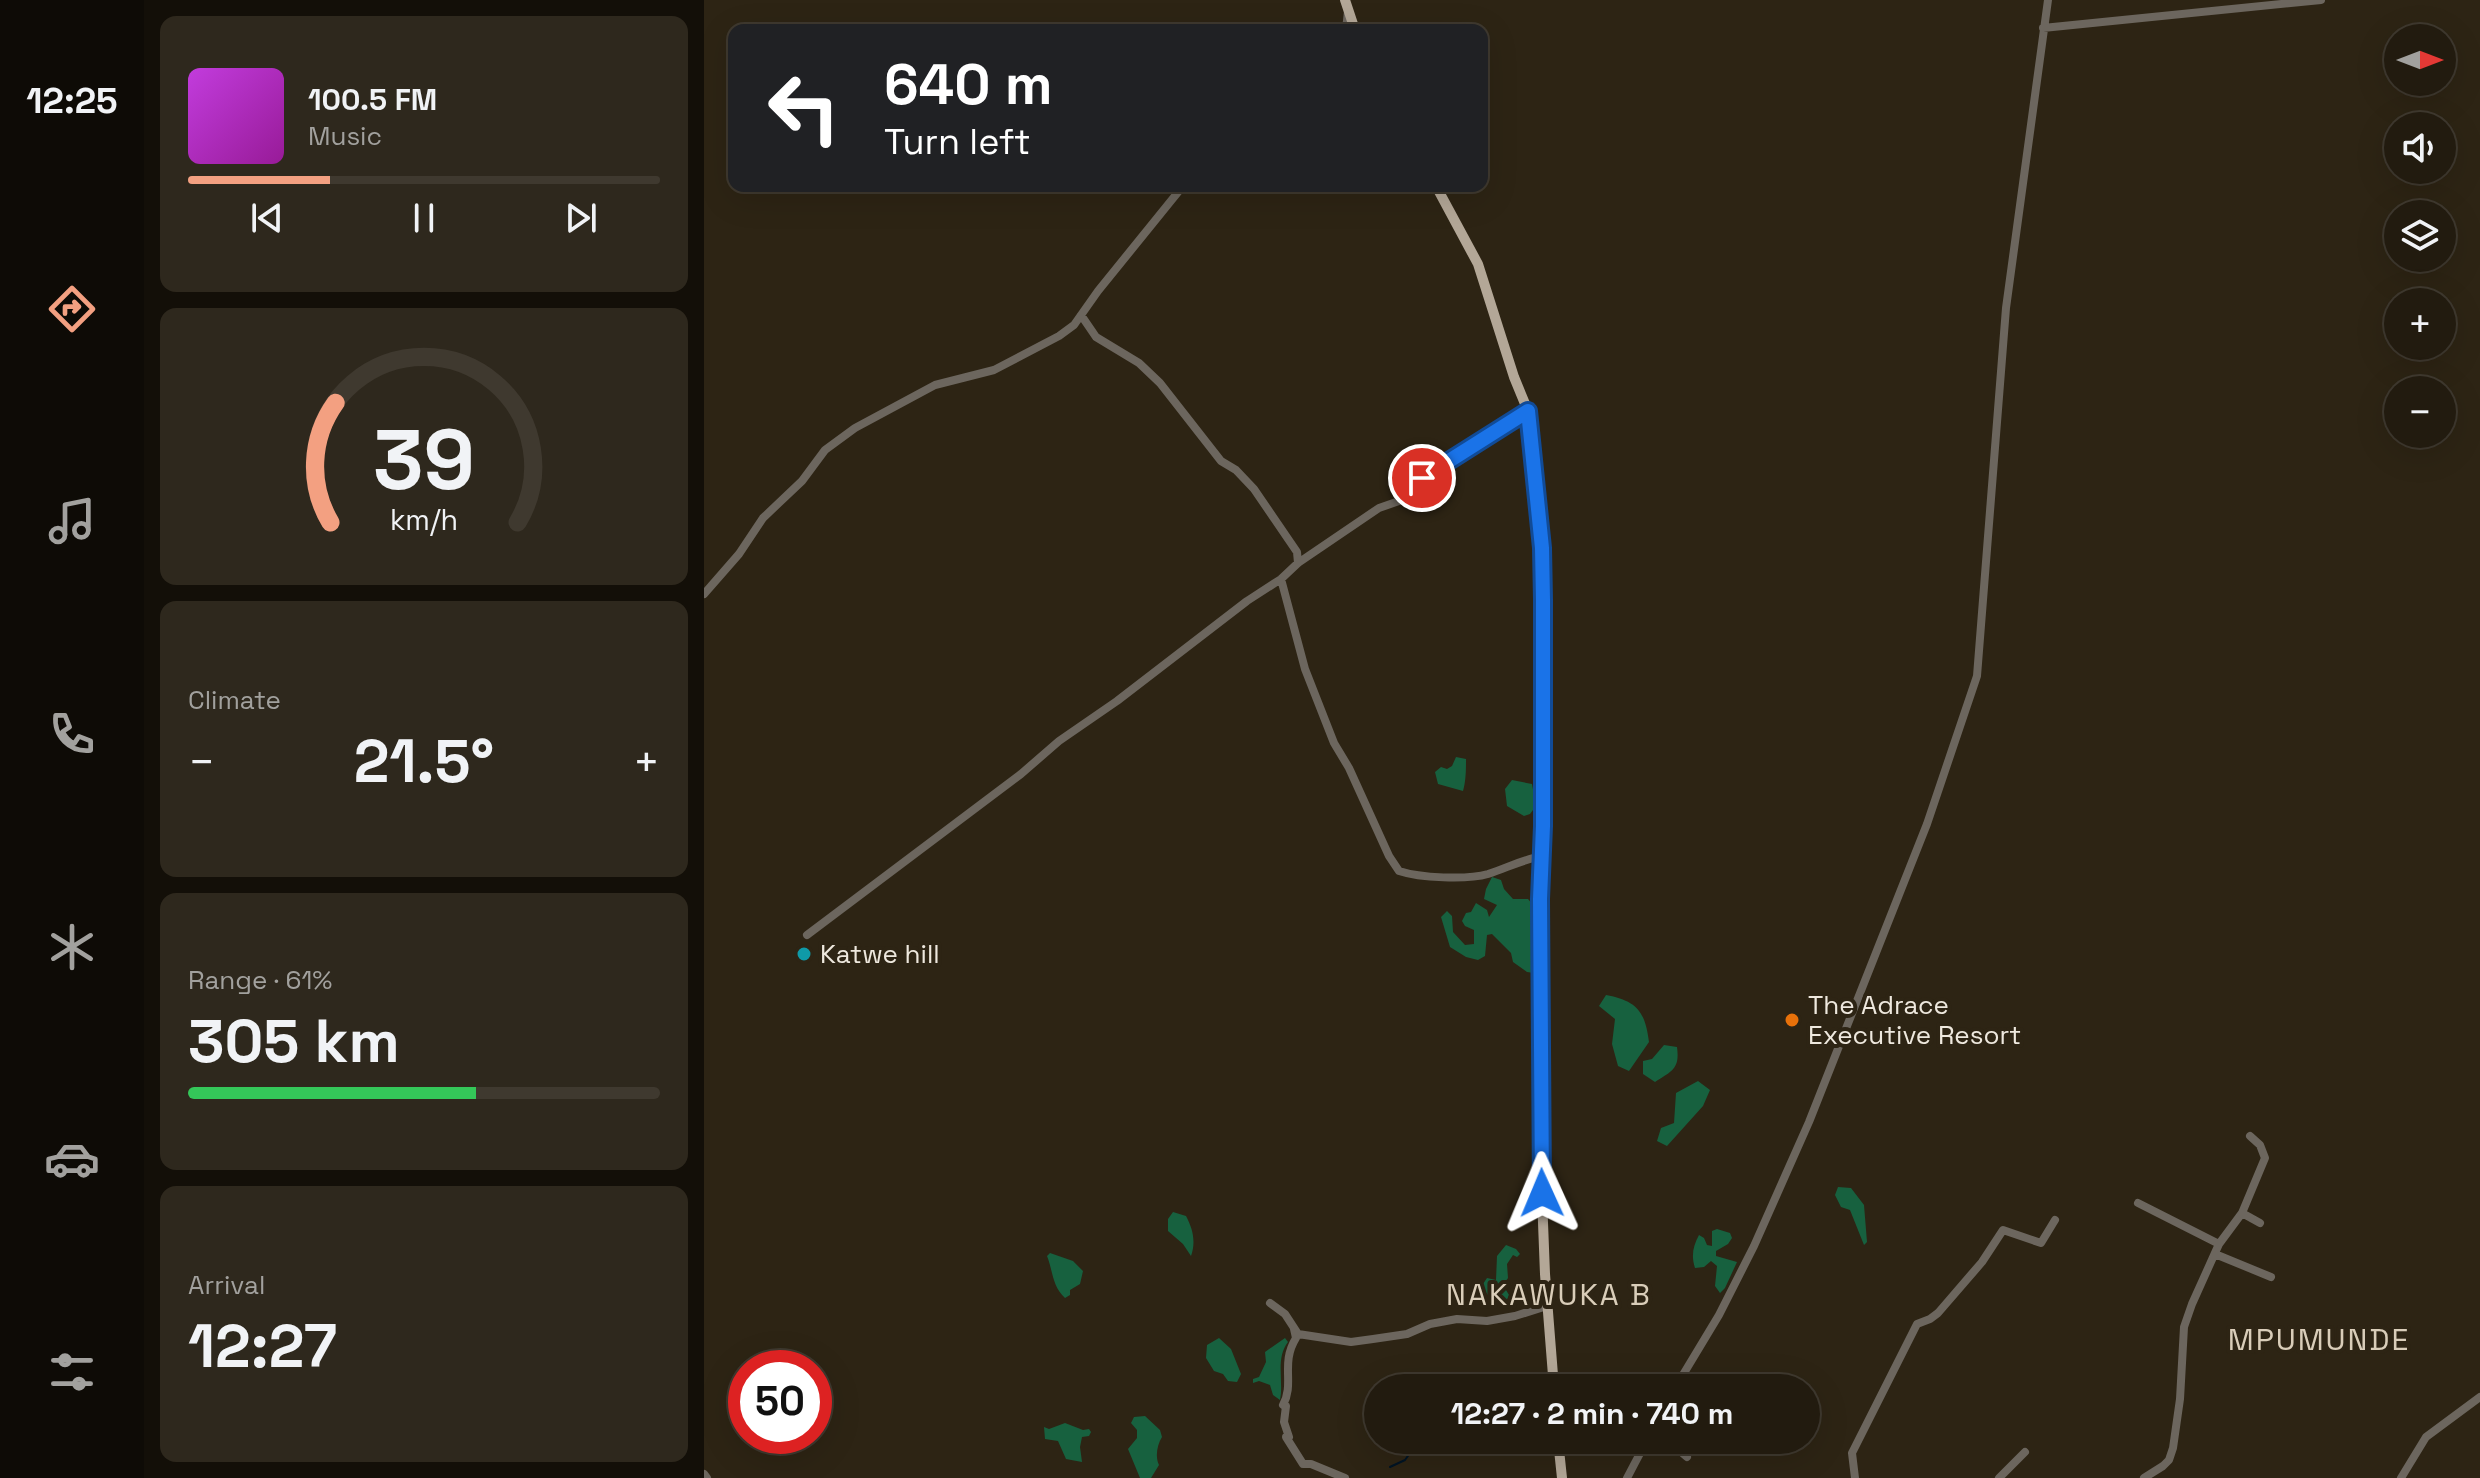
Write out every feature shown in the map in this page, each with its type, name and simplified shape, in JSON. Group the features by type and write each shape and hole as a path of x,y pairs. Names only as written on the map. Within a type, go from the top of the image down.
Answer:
{"main road":[{"path":"1346,3 1353,24"},
{"path":"1439,192 1478,264 1528,411 1542,548 1541,1171 1553,1374"},
{"path":"1559,1454 1562,1478"}],"street":[{"path":"1684,1374 1740,1274 1809,1122 1927,824 1977,676 2006,308 2048,0"},
{"path":"2043,28 2321,0"},
{"path":"1346,3 1346,24"},
{"path":"704,594 739,554 763,518 802,481 825,450 884,411 935,385 994,370 1074,325 1178,192"},
{"path":"1081,315 1096,337 1139,363 1160,383 1221,461 1236,470 1254,489 1297,552 1298,563"},
{"path":"807,935 1021,774 1059,741 1281,579 1298,563 1379,508 1419,494 1422,478 1528,411"},
{"path":"1281,579 1305,669 1334,743 1399,871 1439,877 1475,877 1526,858 1543,856"},
{"path":"2144,1478 2169,1460 2180,1399 2184,1327 2219,1244 2242,1213 2266,1154 2250,1136"},
{"path":"2138,1203 2219,1244"},
{"path":"2242,1213 2260,1223"},
{"path":"1855,1478 1852,1453 1917,1324 1938,1313 1982,1262 2003,1230 2041,1243 2055,1220"},
{"path":"2215,1254 2271,1277"},
{"path":"1270,1303 1285,1314 1298,1334 1351,1342 1407,1334 1430,1324 1457,1319 1487,1321 1547,1306"},
{"path":"1294,1327 1296,1338 1288,1359 1289,1393 1283,1405 1286,1406 1284,1422 1289,1437 1286,1437 1303,1464 1311,1464 1345,1478"},
{"path":"2401,1478 2426,1437 2480,1397"},
{"path":"1999,1478 2025,1452"},
{"path":"1627,1478 1640,1454"},
{"path":"1683,1454 1687,1457"}],"green space":[{"path":"1456,757 1466,759 1463,791 1438,784 1435,772 1441,767 1447,769 1452,766"},
{"path":"1512,780 1532,784 1536,806 1530,814 1524,816 1507,806 1505,789"},
{"path":"1492,877 1501,880 1513,899 1528,899 1534,906 1537,961 1534,973 1513,962 1511,953 1492,934 1487,935 1485,956 1478,960 1450,947 1441,917 1447,911 1452,916 1453,932 1465,945 1474,944 1474,930 1462,921 1476,903 1487,910 1489,917 1497,905 1484,899"},
{"path":"1606,995 1632,1004 1645,1022 1649,1042 1629,1071 1618,1066 1612,1044 1615,1019 1599,1006"},
{"path":"1664,1045 1677,1047 1676,1065 1655,1082 1643,1074 1643,1061 1652,1059"},
{"path":"1698,1081 1710,1090 1703,1106 1667,1146 1657,1141 1661,1128 1674,1123 1676,1093"},
{"path":"1838,1187 1851,1188 1864,1205 1867,1242 1864,1245 1850,1210 1841,1207 1835,1195"},
{"path":"1173,1212 1186,1216 1193,1241 1191,1256 1168,1231 1168,1219"},
{"path":"1717,1229 1730,1233 1732,1238 1716,1251 1716,1256 1737,1262 1720,1293 1715,1286 1717,1266 1711,1261 1704,1267 1695,1268 1693,1259 1699,1235 1707,1245 1712,1246 1712,1231"},
{"path":"1506,1245 1520,1254 1517,1257 1513,1255 1507,1264 1508,1278 1503,1285 1509,1295 1505,1304 1494,1302 1481,1287 1487,1278 1496,1280 1497,1256"},
{"path":"1050,1253 1073,1261 1083,1271 1080,1284 1070,1290 1070,1295 1065,1298 1053,1278 1047,1256"},
{"path":"1219,1338 1231,1349 1241,1374 1237,1382 1228,1381 1223,1374 1214,1371 1206,1358 1207,1345"},
{"path":"1285,1338 1288,1342 1281,1363 1280,1400 1273,1395 1270,1385 1259,1381 1253,1383 1253,1379 1259,1377 1266,1362 1265,1352"},
{"path":"1145,1416 1160,1430 1162,1437 1157,1451 1159,1465 1151,1478 1140,1478 1128,1449 1137,1438 1137,1430 1131,1423 1134,1417"},
{"path":"1065,1423 1091,1432 1089,1436 1082,1437 1082,1462 1066,1459 1058,1441 1045,1439 1044,1427 1049,1429"}],"waterway":[{"path":"1390,1467 1405,1460 1409,1454"}],"place":[{"name":"Katwe hill","path":"804,954"},
{"name":"The Adrace Executive Resort","path":"1792,1020"}],"district":[{"name":"NAKAWUKA B","path":"1549,1294"},
{"name":"MPUMUNDE","path":"2319,1339"}],"route":[{"path":"1422,478 1528,411 1542,548 1543,600 1543,856 1540,899 1542,1193"}]}
